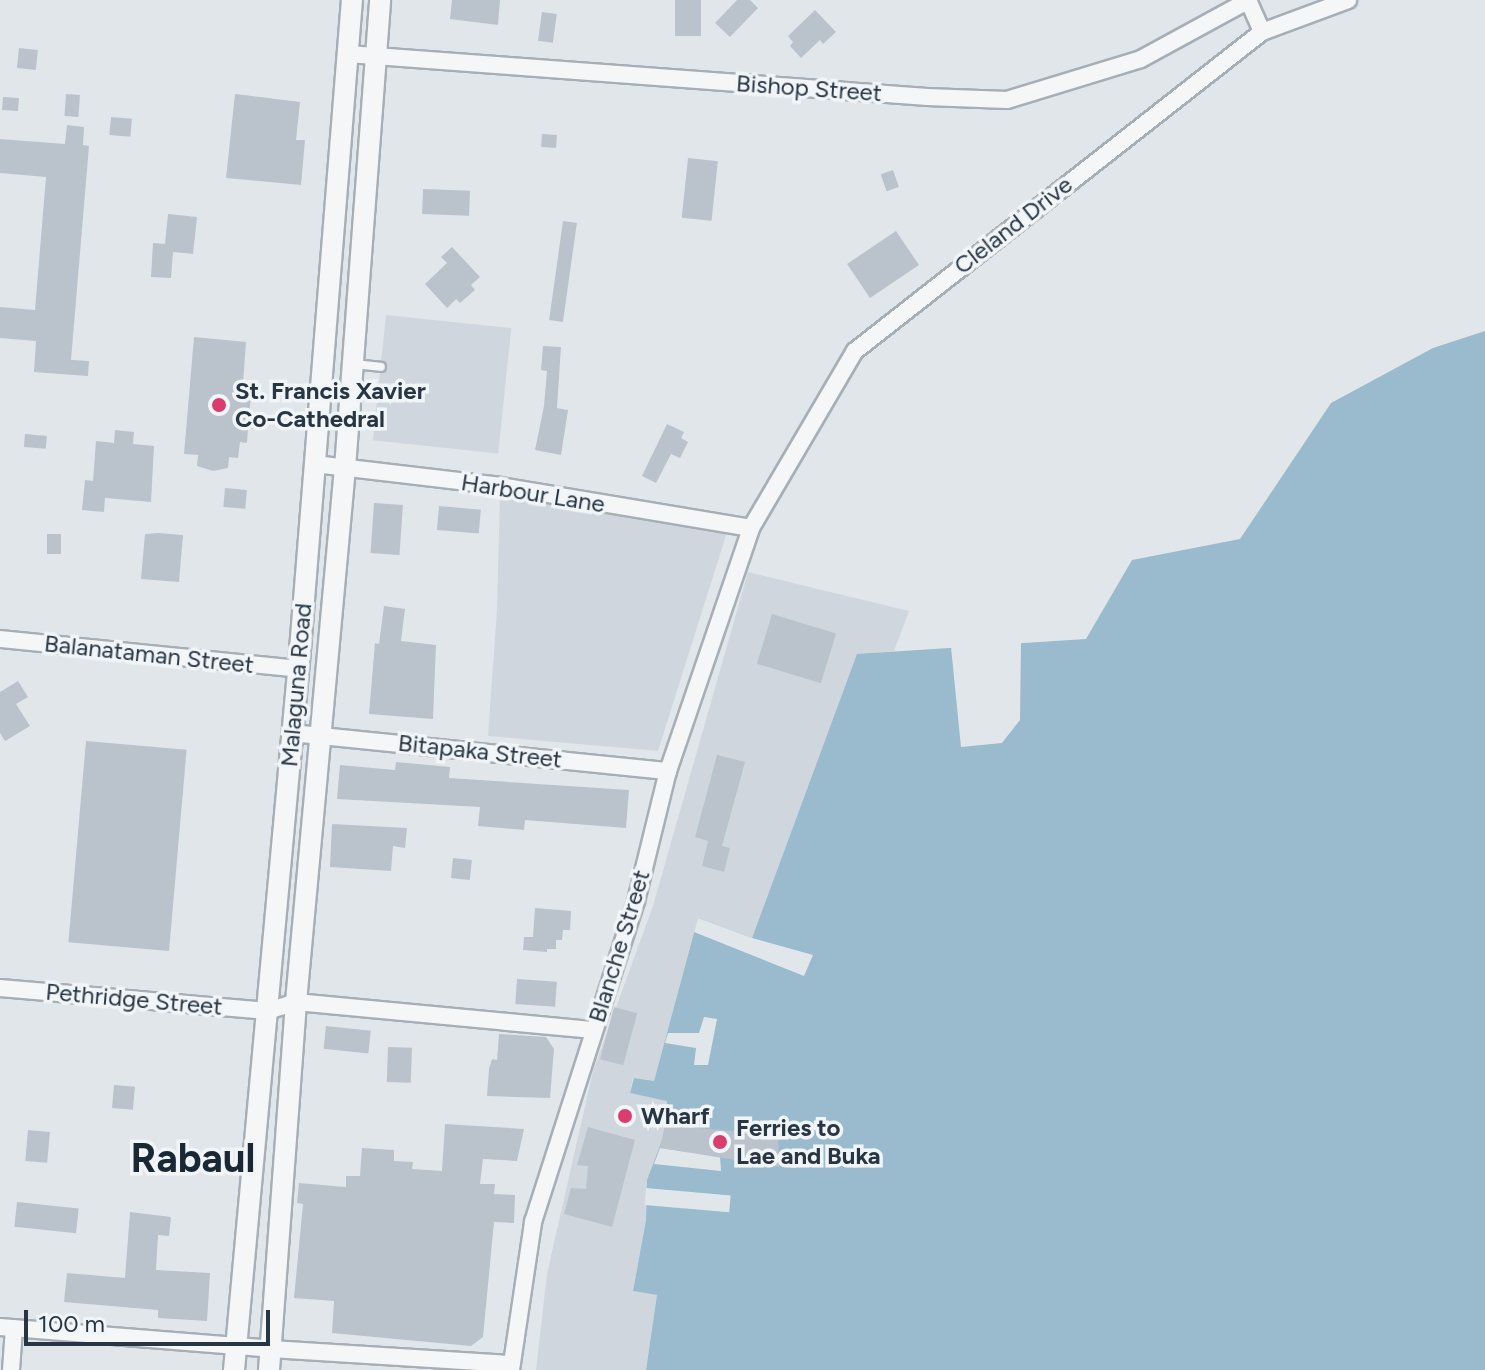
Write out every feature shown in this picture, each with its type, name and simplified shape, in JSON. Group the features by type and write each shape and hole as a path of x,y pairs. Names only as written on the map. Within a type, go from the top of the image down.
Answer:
{"street":[{"name":"Malaguna Road","path":"234,1370 298,669 352,0"},
{"name":"Malaguna Road","path":"270,1360 296,1002 345,468 380,0"},
{"name":"Bishop Street","path":"348,54 911,96 1007,100 1141,59 1249,0"},
{"path":"1249,0 1262,32"},
{"name":"Cleland Drive","path":"751,528 855,351 1262,32 1348,0"},
{"name":"Harbour Lane","path":"314,464 500,486 751,528"},
{"name":"Blanche Street","path":"511,1367 533,1222 636,901 668,771 751,528"},
{"name":"Balanataman Street","path":"0,639 298,669"},
{"name":"Bitapaka Street","path":"292,733 668,771"},
{"name":"Pethridge Street","path":"0,988 268,1011"},
{"path":"268,1011 296,1002 594,1030"},
{"path":"11,1370 7,1327 236,1346 270,1360 511,1367"}],"lane":[{"path":"353,364 381,367"}],"shaded area":[{"path":"386,315 511,328 498,453 373,440"},
{"path":"500,496 728,529 658,751 488,736 497,611"},
{"path":"748,572 909,611 894,651 857,655 752,938 698,918 654,1081 633,1078 630,1093 667,1100 664,1135 647,1181 646,1220 633,1291 657,1295 646,1370 536,1370 547,1274 593,1071 653,906"}],"water":[{"path":"1485,331 1485,1370 646,1370 657,1295 633,1291 646,1220 647,1180 664,1135 667,1101 630,1093 634,1078 654,1081 698,918 752,938 857,654 1086,639 1132,560 1240,539 1331,403 1433,348"}],"pier":[{"path":"1021,641 1020,720 1002,743 961,747 951,647"},
{"path":"698,918 752,938 813,955 804,976 694,932"},
{"path":"704,1017 717,1019 708,1065 694,1065 696,1048 665,1043 668,1033 699,1033"},
{"path":"660,1148 720,1156 721,1171 654,1164"},
{"path":"646,1188 731,1195 729,1212 645,1205"}],"building":[{"path":"452,0 500,0 498,25 450,19"},
{"path":"675,0 701,0 701,36 675,36"},
{"path":"737,0 750,0 758,8 730,37 715,23"},
{"path":"815,10 836,32 823,44 820,40 801,58 790,46 793,42 788,36"},
{"path":"542,12 557,14 553,43 538,41"},
{"path":"19,48 38,50 36,70 17,68"},
{"path":"66,94 80,95 78,117 64,116"},
{"path":"235,94 300,102 296,140 305,140 301,185 226,178"},
{"path":"3,97 19,98 18,111 2,110"},
{"path":"111,117 132,119 130,137 109,135"},
{"path":"67,125 84,127 83,145 89,146 71,360 89,361 88,376 34,372 36,341 0,338 0,307 35,310 46,177 0,173 0,139 65,144"},
{"path":"542,134 557,135 556,148 541,147"},
{"path":"688,158 718,161 712,221 682,218"},
{"path":"893,170 899,187 887,191 881,174"},
{"path":"423,189 470,191 469,216 422,214"},
{"path":"168,214 197,217 193,254 173,252 171,278 151,277 153,243 165,244"},
{"path":"563,221 577,223 563,322 549,320"},
{"path":"896,231 919,265 870,298 847,264"},
{"path":"452,247 480,277 471,285 475,290 460,303 456,299 447,308 425,284 447,263 441,257"},
{"name":"St. Francis Xavier Co-Cathedral","path":"194,337 246,342 242,396 251,397 249,414 255,415 254,429 248,428 247,443 240,442 238,458 229,457 228,468 213,471 197,466 198,455 184,454"},
{"path":"543,346 561,347 557,408 568,410 561,455 535,450 547,371 541,370"},
{"path":"667,424 684,432 681,438 688,442 680,458 671,454 656,483 642,476"},
{"path":"115,430 134,432 133,444 154,446 151,502 105,498 104,512 82,510 85,480 93,481 96,441 114,443"},
{"path":"25,434 47,436 46,449 24,447"},
{"path":"225,488 247,490 245,509 223,507"},
{"path":"374,503 403,505 399,555 371,553"},
{"path":"439,506 481,510 479,534 437,530"},
{"path":"47,534 61,534 61,554 47,554"},
{"path":"145,534 183,535 179,582 141,579"},
{"path":"384,606 405,609 401,641 436,645 433,719 369,714 375,643 379,644"},
{"path":"772,614 836,634 821,683 757,664"},
{"path":"18,681 28,697 16,704 30,726 5,741 0,733 0,692"},
{"path":"86,741 187,750 169,951 68,942"},
{"path":"717,755 745,762 722,846 730,848 724,872 702,866 708,841 695,837"},
{"path":"396,762 450,767 449,778 629,790 626,828 525,820 524,830 478,826 480,807 337,799 340,765 395,770"},
{"path":"332,824 407,828 405,848 393,846 391,871 330,867"},
{"path":"453,858 472,860 470,880 451,878"},
{"path":"535,908 571,911 570,930 563,930 562,940 556,940 556,949 547,949 547,952 523,950 524,937 533,937"},
{"path":"517,979 557,982 555,1007 515,1004"},
{"path":"614,1007 637,1013 623,1065 600,1059"},
{"path":"326,1026 371,1031 368,1054 324,1049"},
{"path":"499,1034 546,1037 554,1049 550,1098 487,1096 489,1069 492,1059 497,1060"},
{"path":"388,1047 412,1048 411,1083 387,1082"},
{"path":"114,1085 135,1087 133,1110 112,1108"},
{"path":"445,1124 524,1129 517,1161 483,1159 480,1184 495,1184 494,1194 515,1195 514,1223 494,1222 483,1337 471,1346 332,1333 334,1301 294,1298 303,1204 297,1203 299,1183 346,1187 346,1176 360,1176 362,1148 394,1150 394,1161 413,1162 412,1169 442,1171"},
{"name":"Ferries to Lae and Buka","path":"665,1125 778,1135 779,1167 660,1148"},
{"path":"588,1127 635,1140 612,1227 564,1214 571,1188 586,1189 588,1166 577,1165"},
{"path":"28,1130 50,1132 47,1163 25,1161"},
{"path":"17,1202 79,1208 76,1233 14,1227"},
{"path":"130,1212 171,1217 169,1236 158,1235 156,1270 210,1273 207,1321 158,1318 158,1310 64,1302 67,1273 125,1278"}],"place":[{"name":"St. Francis Xavier Co-Cathedral","path":"219,405"},
{"name":"Wharf","path":"625,1116"},
{"name":"Ferries to Lae and Buka","path":"720,1142"}],"district":[{"name":"Rabaul","path":"193,1158"}]}
